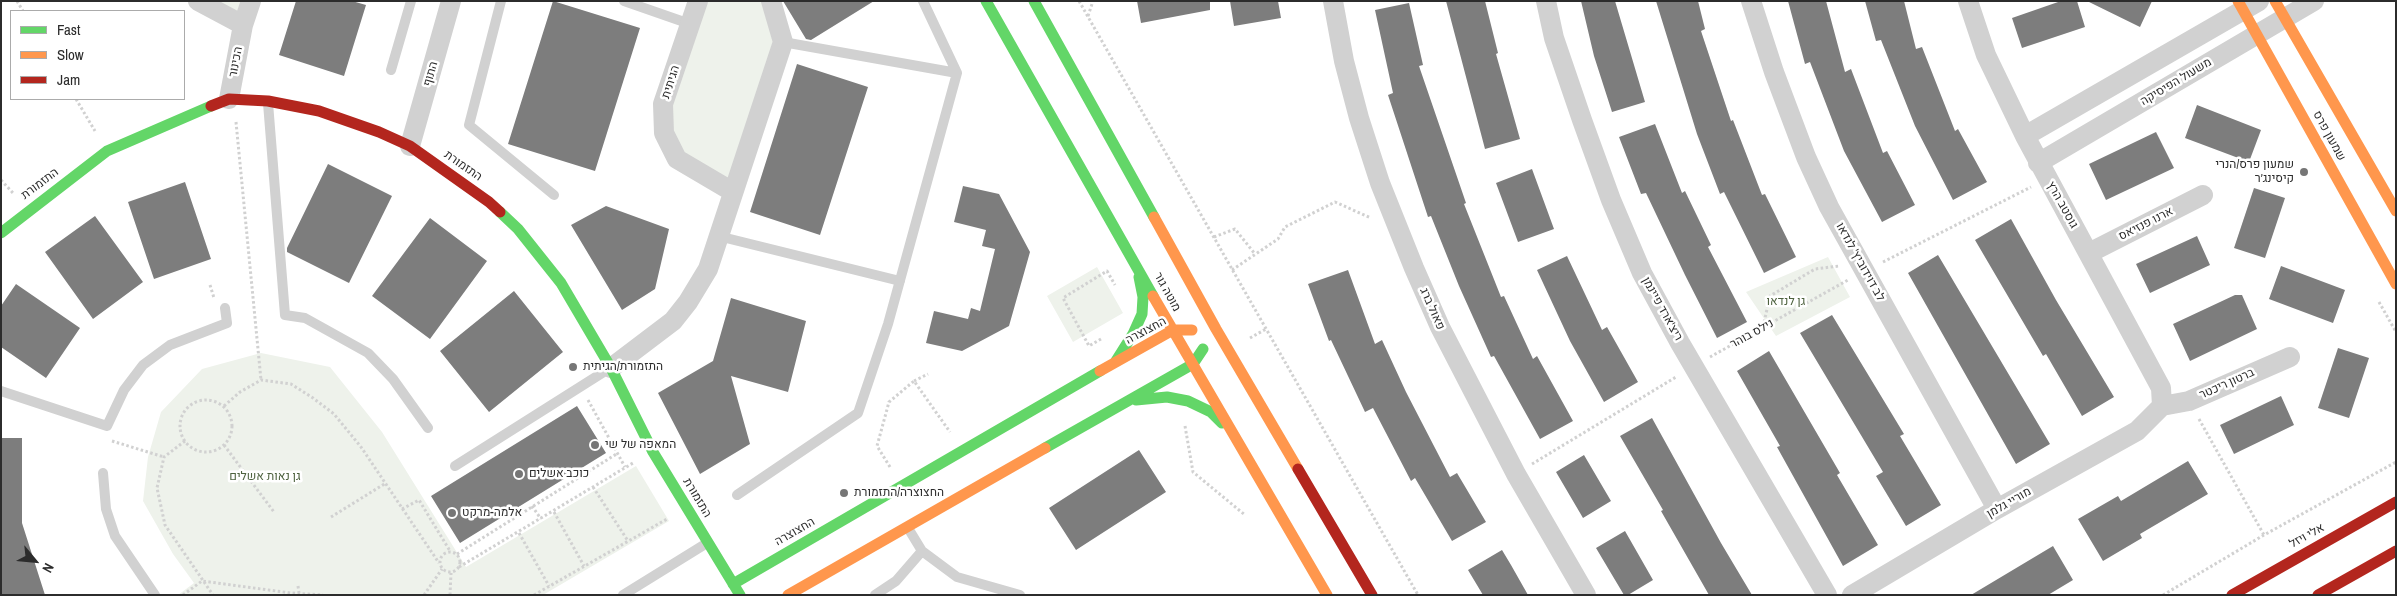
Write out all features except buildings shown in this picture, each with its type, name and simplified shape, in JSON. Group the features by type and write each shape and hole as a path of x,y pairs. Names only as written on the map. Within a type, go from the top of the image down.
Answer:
{"street":[{"path":"198,1 243,25"},
{"name":"הכינור","path":"231,99 243,25 250,1"},
{"name":"התוף","path":"410,146 451,1"},
{"name":"הגיתית","path":"698,1 664,104 664,133 677,159 733,192"},
{"path":"603,372 673,321 688,302 708,269 783,42 771,1"},
{"name":"מוטה גור","path":"986,1 1173,330 1327,595"},
{"name":"מוטה גור","path":"1034,1 1216,329 1372,595"},
{"name":"פאול ברג","path":"1332,1 1344,61 1359,118 1380,183 1440,327 1516,474 1586,595"},
{"name":"ריצ'ארד פיינמן","path":"1546,1 1554,38 1611,200 1642,274 1827,595"},
{"name":"לב דוידוביץ' לנדאו","path":"1751,1 1774,72 1806,157 1829,207 1997,509"},
{"name":"גוסטב הרץ","path":"1968,1 1986,55 2043,171 2161,388 2162,406"},
{"name":"משעול הפיסיקה","path":"2043,171 2256,34 2280,10 2314,1"},
{"path":"2025,136 2246,4"},
{"name":"שמעון פרס","path":"2246,4 2256,34 2396,284"},
{"name":"שמעון פרס","path":"2280,10 2396,211"},
{"name":"התזמורת","path":"1,233 107,151 172,121 231,99 268,101 319,111 350,121 410,146 489,202 518,229 561,283 603,372 740,595"},
{"name":"ארנו פנזיאס","path":"2089,253 2202,195"},
{"path":"1114,364 1133,334 1142,314 1144,297 1137,265"},
{"path":"788,595 1193,364 1216,329"},
{"name":"החצוצרה","path":"733,584 1173,330 1216,329"},
{"name":"ברטון ריכטר","path":"2162,406 2189,401 2290,357"},
{"path":"1129,400 1167,397 1188,401 1211,412 1235,437"},
{"name":"מוריי גלמן","path":"1852,595 1997,509 2137,430 2162,406"},
{"name":"אלי ויזל","path":"2232,595 2396,502"},
{"path":"2318,595 2396,551"}],"lane":[{"path":"391,70 411,1"},
{"path":"501,1 469,125 554,194"},
{"path":"624,1 690,24"},
{"path":"737,495 858,414 888,324 957,73 923,1"},
{"path":"783,42 957,73"},
{"path":"268,101 285,315 306,318 368,353 393,379 428,428"},
{"path":"718,236 900,281"},
{"path":"1,391 107,426 124,390 143,365 170,345 228,323 225,308"},
{"path":"455,466 603,372"},
{"path":"103,473 106,509 115,536 155,595"},
{"path":"908,527 922,551 957,577 1020,595"},
{"path":"623,595 708,542"},
{"path":"875,595 896,581 922,551"},
{"path":"2345,595 2358,572"}],"path":[{"path":"1079,1 1418,595"},
{"path":"1088,16 1093,1"},
{"path":"231,99 260,380"},
{"path":"77,100 107,151"},
{"name":"נילס בוהר","path":"1516,474 1694,366 1763,328 1862,267 2043,171"},
{"path":"1232,270 1278,239 1285,226 1335,202 1399,229"},
{"path":"1214,237 1235,229 1255,254"},
{"path":"1763,328 1770,296 1815,269 1862,267"},
{"path":"1104,336 1089,346 1063,298 1107,271 1116,286"},
{"path":"603,372 601,390 587,400 625,467"},
{"path":"902,486 876,446 889,402 914,381 928,374"},
{"path":"224,406 240,392 260,380 291,384 334,414 361,447 442,569 451,573"},
{"path":"914,381 963,451"},
{"path":"208,399 224,406 232,421 232,430 224,445 208,452 199,451 184,441 181,434 181,416 192,403 208,399"},
{"path":"2189,401 2264,535"},
{"path":"184,441 164,457 157,488 165,525 213,595"},
{"path":"224,445 274,512"},
{"path":"451,573 625,467 653,452"},
{"path":"457,554 618,453"},
{"path":"2163,595 2264,535 2396,462"},
{"path":"331,518 386,483"},
{"path":"594,487 628,541"},
{"path":"402,509 419,500 450,552"},
{"path":"532,506 541,519"},
{"path":"534,595 628,541 669,520 687,508"},
{"path":"664,510 669,520"},
{"path":"554,512 584,566"},
{"path":"519,533 548,586"},
{"path":"439,563 441,556 450,552 457,554 460,560 459,567"},
{"path":"424,595 442,569"},
{"path":"450,595 451,573"},
{"path":"183,595 202,581 290,594 322,595"},
{"path":"298,586 299,594"}],"green space":[{"path":"209,1 244,1 240,16"},
{"path":"707,1 762,1 775,42 729,179 682,152 673,129 671,107"},
{"name":"גן לנדאו","path":"1828,257 1850,297 1776,336 1746,292"},
{"path":"1097,267 1123,313 1073,342 1047,296"},
{"name":"גן נאות אשלים","path":"261,353 330,367 382,432 466,567 636,466 669,521 543,595 178,595 194,583 173,554 143,501 148,457 161,412 202,369"}],"traffic: fast":[{"path":"986,1 1153,296"},
{"path":"1034,1 1154,217"},
{"path":"1,233 107,151 211,106"},
{"path":"500,212 518,229 561,283 611,368 653,452 740,595"},
{"path":"1116,361 1133,334 1142,314 1143,297 1139,277"},
{"path":"1045,448 1193,364 1203,349"},
{"path":"733,584 1100,371"},
{"path":"1136,400 1167,397 1188,401 1211,412 1222,423"}],"traffic: slow":[{"path":"2238,1 2396,284"},
{"path":"2275,1 2396,211"},
{"path":"1154,217 1216,329 1298,469"},
{"path":"1153,296 1327,595"},
{"path":"1100,371 1173,330 1192,330"},
{"path":"788,595 1045,448"}],"traffic: jam":[{"path":"211,106 229,99 268,101 319,111 379,132 410,146 489,202 500,212"},
{"path":"1298,469 1372,595"},
{"path":"2232,595 2396,502"},
{"path":"2318,595 2396,551"}],"place":[{"name":"שמעון פרס/הנרי קיסינג׳ר","path":"2304,172"},
{"name":"התזמורת/הגיתית","path":"573,367"},
{"name":"המאפה של שי","path":"595,445"},
{"name":"כוכב אשלים","path":"519,474"},
{"name":"החצוצרה/התזמורת","path":"844,493"},
{"name":"אלמה-מרקט","path":"452,513"}]}
